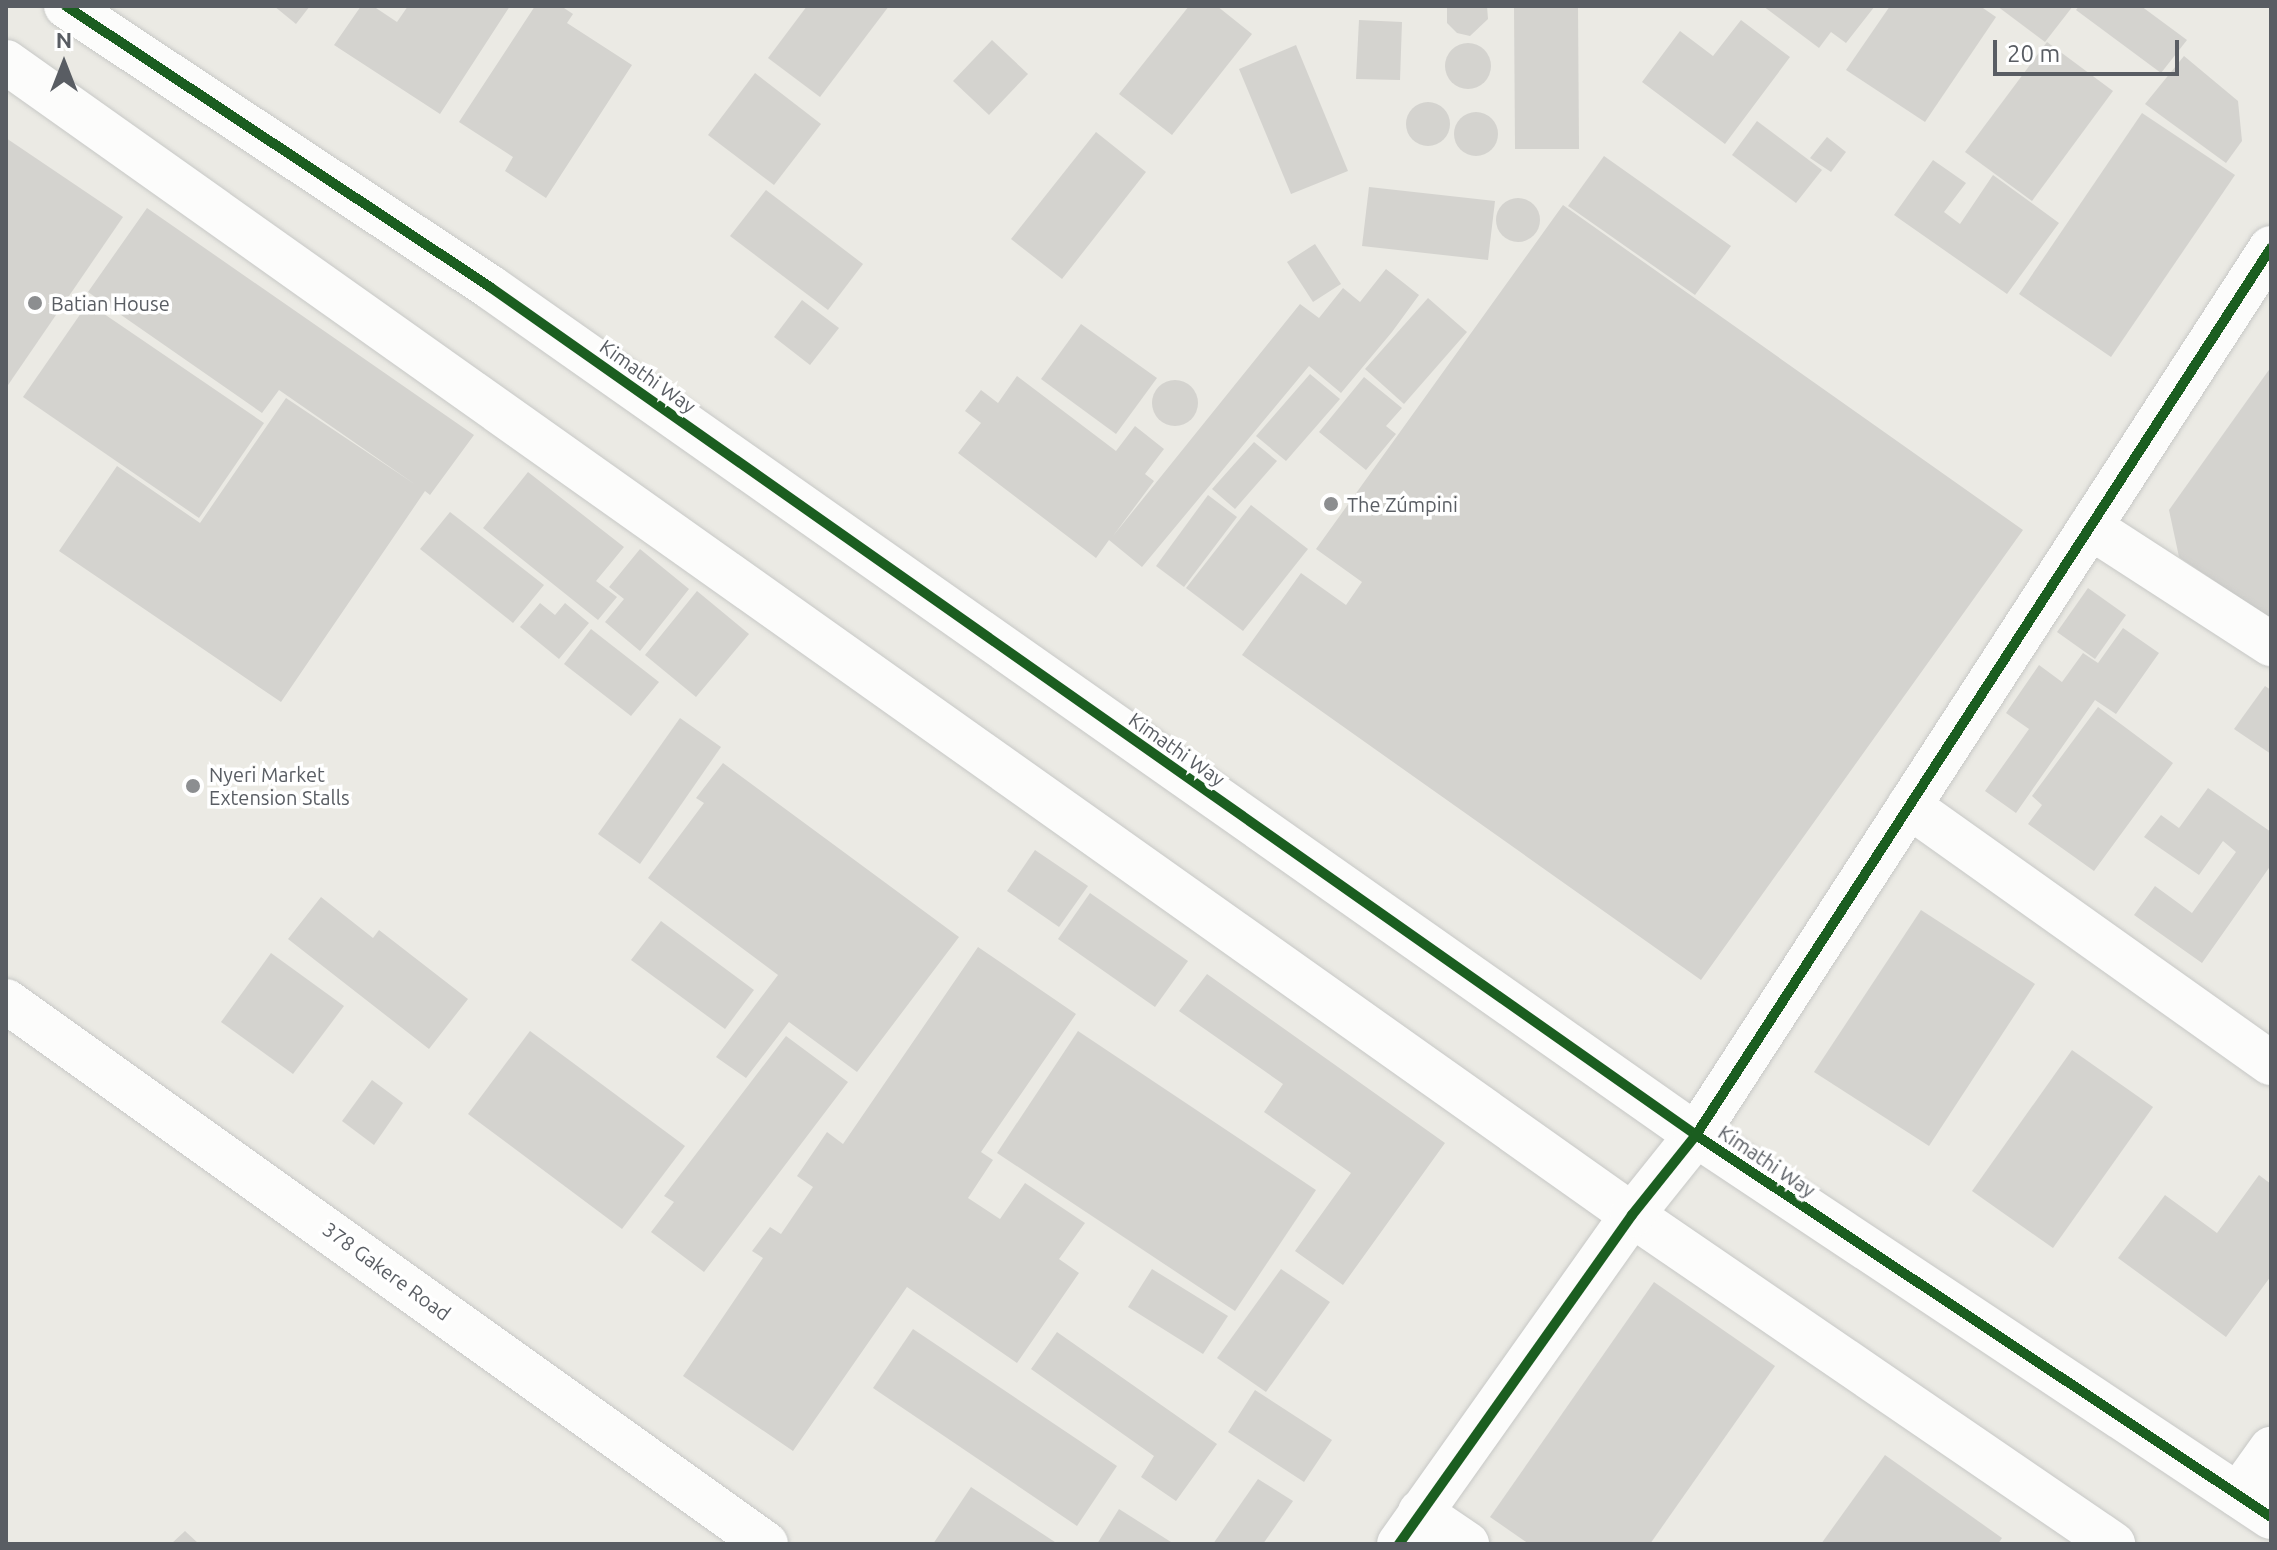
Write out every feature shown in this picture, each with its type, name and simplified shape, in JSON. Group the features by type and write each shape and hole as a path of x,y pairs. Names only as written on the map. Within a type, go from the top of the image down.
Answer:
{"street":[{"name":"Kimathi Way","path":"66,6 490,287 1696,1135 2255,1506"},
{"path":"6,62 1632,1215 2113,1544"},
{"path":"1467,1544 1410,1528 1632,1215 1696,1135 2271,248"},
{"path":"2090,527 2271,644"},
{"path":"1909,806 2271,1063"},
{"name":"378 Gakere Road","path":"6,1001 766,1544"},
{"path":"2255,1506 2271,1449"}],"building":[{"path":"274,6 310,6 296,24"},
{"path":"361,6 373,6 397,22 408,6 510,6 440,114 334,45"},
{"path":"535,6 561,6 573,14 567,23 632,65 546,198 505,171 513,157 459,122"},
{"path":"807,6 889,6 820,97 768,58"},
{"path":"1189,6 1217,6 1252,34 1172,135 1119,94"},
{"path":"1447,6 1487,6 1488,19 1470,36 1457,33 1447,23"},
{"path":"1514,6 1578,6 1579,149 1515,149"},
{"path":"1763,6 1875,6 1846,43 1831,32 1819,48"},
{"path":"1890,6 1980,6 1996,17 1925,122 1846,70"},
{"path":"1997,6 2073,6 2045,42"},
{"path":"2079,6 2141,6 2187,40 2161,73 2076,10"},
{"path":"1359,20 1402,22 1400,80 1356,79"},
{"path":"1741,20 1790,57 1725,144 1642,82 1680,31 1713,56"},
{"path":"992,40 1028,74 989,115 953,81"},
{"path":"2047,42 2113,91 2032,201 1965,152"},
{"path":"1468,43 1477,44 1484,50 1490,57 1490,75 1484,82 1477,88 1468,89 1459,88 1452,82 1446,75 1445,66 1446,57 1452,50 1459,44"},
{"path":"1296,45 1348,171 1291,194 1239,69"},
{"path":"2184,56 2238,101 2242,141 2226,163 2145,104"},
{"path":"755,73 821,124 774,185 708,135"},
{"path":"1428,102 1444,108 1450,124 1444,140 1428,146 1412,140 1406,124 1412,108"},
{"path":"1476,112 1492,118 1498,134 1492,150 1476,156 1460,150 1454,134 1460,118"},
{"path":"2142,113 2235,175 2111,357 2019,294"},
{"path":"1757,121 1822,170 1796,203 1732,155"},
{"path":"1096,132 1146,172 1062,279 1011,239"},
{"path":"1827,137 1846,152 1831,172 1810,158"},
{"name":"Batian House","path":"6,138 123,217 6,388"},
{"path":"1604,156 1731,246 1695,295 1568,206"},
{"path":"1933,160 1966,183 1944,212 1960,224 1993,175 2059,223 2007,294 1894,215"},
{"path":"1369,187 1495,201 1488,260 1362,246"},
{"path":"766,190 863,264 828,310 730,236"},
{"path":"1518,198 1534,204 1540,220 1534,236 1518,242 1502,236 1496,220 1502,204"},
{"path":"1563,205 2023,530 1701,980 1242,655 1301,573 1346,605 1362,582 1316,549"},
{"path":"147,208 474,435 430,495 425,491 281,702 59,551 117,466 200,523 286,398 416,485 279,390 262,413 88,292"},
{"path":"1315,244 1341,284 1313,302 1287,262"},
{"path":"1386,269 1419,295 1392,332 1341,393 1309,366 1142,567 1109,540 1096,558 958,453 981,423 965,411 981,390 998,403 1017,376 1116,451 1135,426 1164,449 1145,474 1154,481 1113,536 1300,304 1319,318 1343,288 1360,302"},
{"path":"1428,298 1467,332 1404,404 1365,369"},
{"path":"802,300 839,328 810,365 774,337"},
{"path":"88,303 264,423 199,518 23,397"},
{"path":"1081,324 1157,378 1116,434 1041,379"},
{"path":"2271,367 2271,619 2179,557 2169,510"},
{"path":"1310,374 1340,399 1286,461 1256,436"},
{"path":"1364,377 1402,408 1386,426 1396,434 1366,470 1319,432"},
{"path":"1175,380 1191,387 1198,403 1191,419 1175,426 1159,419 1152,403 1159,387"},
{"path":"1254,442 1277,461 1235,509 1212,489"},
{"path":"528,472 624,547 596,581 617,597 598,620 483,528"},
{"path":"1208,495 1237,517 1184,587 1156,566"},
{"path":"1251,505 1308,549 1243,631 1186,588"},
{"path":"450,512 544,585 513,623 420,549"},
{"path":"640,549 689,589 640,651 605,622 624,599 609,587"},
{"path":"2088,588 2126,615 2095,659 2057,632"},
{"path":"697,591 749,634 696,697 645,655"},
{"path":"540,603 555,615 565,603 589,623 559,659 520,627"},
{"path":"2123,628 2159,653 2116,714 2095,700 2016,813 1985,791 2029,729 2006,713 2039,665 2062,682 2083,653 2098,663"},
{"path":"591,629 659,682 631,716 564,664"},
{"path":"2265,686 2271,690 2271,754 2234,729"},
{"path":"2098,707 2173,763 2094,871 2028,824 2042,805 2032,796"},
{"path":"680,718 721,747 640,864 598,834"},
{"path":"723,763 959,937 857,1072 789,1022 746,1078 716,1057 778,975 648,878 704,803 696,798"},
{"path":"2208,788 2271,832 2271,865 2202,963 2134,915 2155,886 2192,913 2236,852 2223,841 2199,875 2144,837 2161,815 2179,828"},
{"path":"1035,850 1088,886 1059,927 1007,891"},
{"path":"1090,893 1188,961 1155,1007 1058,939"},
{"path":"321,897 373,938 379,930 468,999 429,1049 288,939"},
{"path":"1921,910 2035,984 1929,1146 1814,1072"},
{"path":"661,921 754,990 725,1029 631,960"},
{"path":"978,947 1076,1014 981,1152 993,1160 968,1198 1000,1219 1025,1183 1085,1223 1059,1259 1079,1273 1017,1363 907,1287 793,1451 683,1376 763,1258 752,1251 770,1227 781,1234 813,1187 797,1176 827,1132 843,1144"},
{"path":"271,953 344,1006 293,1074 221,1022"},
{"path":"1207,974 1445,1143 1343,1285 1295,1251 1351,1173 1264,1112 1283,1084 1179,1011"},
{"path":"530,1031 685,1146 622,1229 468,1114"},
{"path":"1078,1031 1316,1190 1235,1311 997,1153"},
{"path":"786,1036 848,1082 704,1272 651,1232 674,1202 664,1196"},
{"path":"2072,1050 2153,1107 2053,1248 1972,1191"},
{"path":"372,1080 403,1103 374,1145 342,1121"},
{"path":"2259,1175 2271,1184 2271,1276 2226,1337 2118,1258 2165,1195 2217,1233"},
{"path":"1152,1269 1228,1316 1203,1354 1128,1307"},
{"path":"1281,1269 1330,1302 1266,1392 1217,1358"},
{"path":"1654,1282 1775,1366 1650,1544 1529,1544 1490,1517"},
{"path":"913,1329 1117,1466 1077,1526 873,1388"},
{"path":"1057,1332 1217,1444 1176,1501 1141,1477 1154,1456 1031,1369"},
{"path":"1255,1390 1332,1440 1304,1482 1228,1432"},
{"path":"1885,1455 2002,1538 1998,1544 1821,1544"},
{"path":"1258,1479 1293,1501 1263,1544 1213,1544"},
{"path":"971,1487 1058,1544 933,1544"},
{"path":"1119,1509 1171,1542 1097,1544"},
{"path":"185,1531 199,1544 171,1544"}],"cycle path":[{"path":"66,6 490,287 1696,1135 2271,1517"},
{"path":"1399,1544 1632,1215 1696,1135 2271,248"}],"place":[{"name":"Batian House","path":"35,303"},
{"name":"The Zúmpini","path":"1331,504"},
{"name":"Nyeri Market Extension Stalls","path":"193,786"}]}
